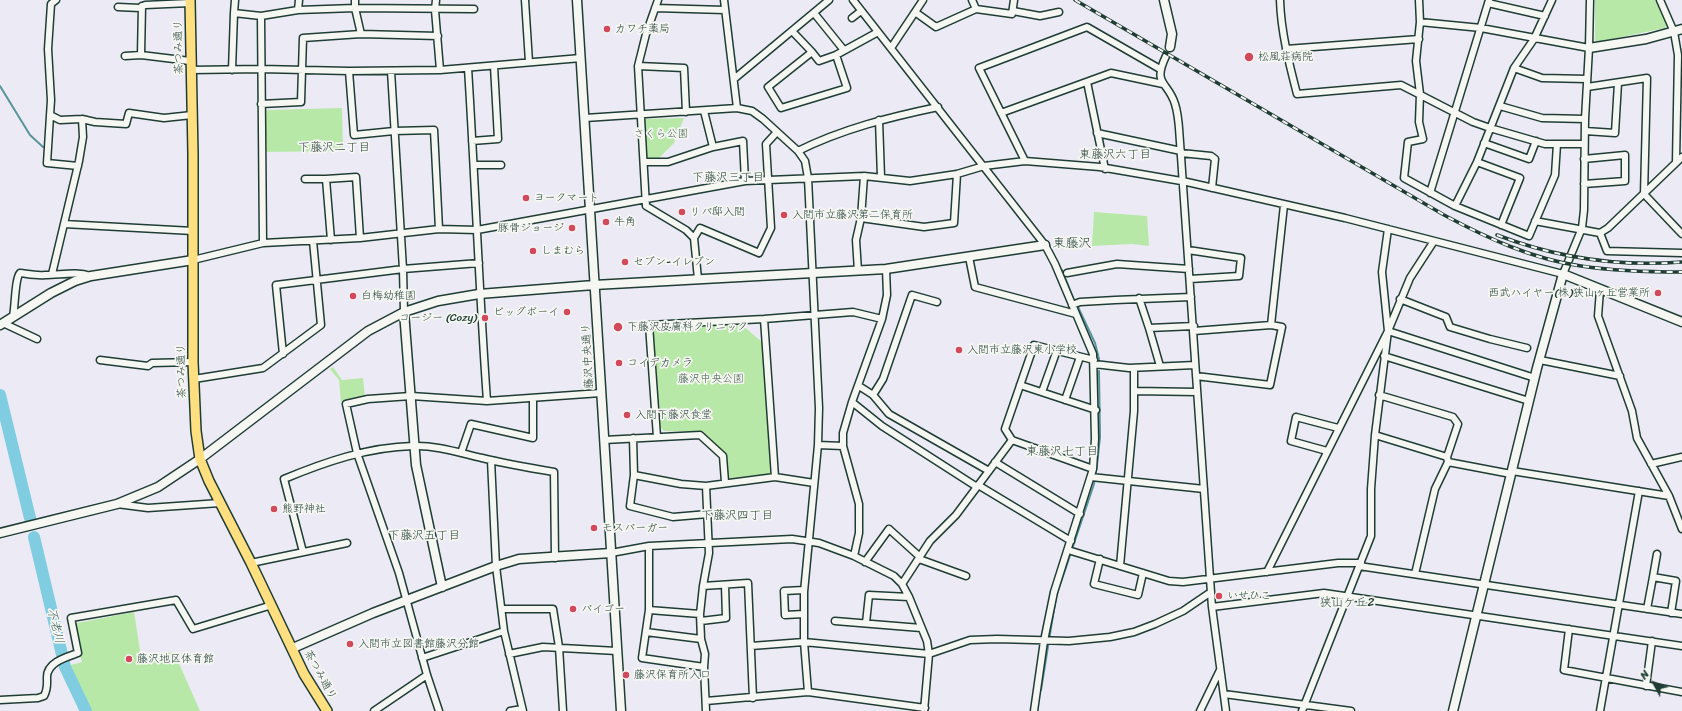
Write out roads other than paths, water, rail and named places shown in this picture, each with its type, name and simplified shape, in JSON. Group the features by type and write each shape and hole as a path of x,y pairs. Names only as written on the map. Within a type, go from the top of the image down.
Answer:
{"main road":[{"name":"茶つみ通り","path":"190,2 193,362 196,431 200,459 220,503 293,648 304,674 327,711"}],"street":[{"path":"56,0 51,4 48,49 50,74 50,115 46,163 78,166"},
{"path":"232,70 235,0"},
{"path":"298,10 299,0"},
{"path":"355,0 360,34"},
{"path":"436,0 435,10 440,70"},
{"path":"525,0 529,62"},
{"name":"藤沢中央通り","path":"577,0 621,711"},
{"path":"658,0 646,34 638,66 639,115 644,162 646,206 686,230 694,238"},
{"path":"724,0 737,108"},
{"path":"734,79 830,0"},
{"path":"853,0 1045,245 1093,354 1096,410 1093,469 1080,514 1054,592 1044,641 1034,711"},
{"path":"891,48 923,0"},
{"path":"972,0 976,9"},
{"path":"1013,12 1014,0"},
{"path":"1164,0 1172,34 1170,47"},
{"path":"1280,0 1286,49 1297,94 1401,85 1473,122 1490,128 1536,141 1557,144 1584,144"},
{"path":"1419,0 1420,22 1416,61 1420,94 1418,122 1423,139 1408,142 1404,178 1455,206 1529,236 1555,175 1557,144"},
{"path":"1455,206 1477,162 1514,68 1534,39 1552,0"},
{"path":"1453,711 1535,378 1563,274 1582,228 1584,210 1584,118 1589,48 1590,0"},
{"path":"1660,0 1674,32 1680,55 1676,162"},
{"path":"118,7 190,2"},
{"path":"1430,193 1456,112 1488,2 1545,16"},
{"path":"141,55 142,6"},
{"path":"234,13 261,16 298,10 355,8 435,10 474,9"},
{"path":"655,8 725,10"},
{"path":"915,12 936,27 976,9 1040,16 1059,12"},
{"path":"852,18 861,11"},
{"path":"814,13 843,49"},
{"path":"261,16 263,243"},
{"path":"1420,22 1481,28 1589,48 1646,39 1682,29"},
{"path":"1025,161 979,68 1087,27 1160,69"},
{"path":"792,31 819,61 836,54 878,32"},
{"path":"261,104 301,102 303,38 360,34 438,36"},
{"path":"1286,49 1419,39"},
{"path":"812,52 768,87 782,108 847,88 836,54"},
{"path":"125,56 141,55 191,66 232,70 303,69 349,71 440,70 581,58"},
{"path":"1166,56 1160,69 1163,84 1175,103 1181,152 1212,607 1226,711"},
{"path":"472,141 498,139 494,66"},
{"path":"638,66 684,68 686,112"},
{"path":"468,68 478,230 479,294 486,401"},
{"path":"1514,68 1542,78 1587,79"},
{"path":"349,71 354,135 394,131 434,130 439,229"},
{"path":"391,71 403,269 404,312 414,446 416,466 442,587"},
{"path":"1001,114 1111,73 1163,84"},
{"path":"1587,87 1647,78 1644,194 1682,234"},
{"path":"1087,82 1097,133 1106,168"},
{"path":"1585,131 1615,133 1618,83"},
{"path":"1500,106 1542,118 1584,118"},
{"path":"798,151 819,141 879,120 938,107"},
{"path":"585,118 737,108 752,111 798,151 805,161 808,178 819,408 818,444 804,590 804,642 808,692"},
{"path":"704,111 713,147"},
{"path":"50,115 60,120 82,119 95,122 126,124 129,113 164,118 192,115"},
{"path":"52,274 78,166 83,138 82,119"},
{"path":"879,120 881,178"},
{"path":"698,279 694,238 700,228 759,253 770,228 769,180 766,144 777,132"},
{"path":"1097,133 1181,152 1211,156 1215,159 1212,188"},
{"path":"644,162 668,162 713,147 743,141 745,181"},
{"path":"1484,143 1529,159 1536,141"},
{"path":"1584,159 1625,155 1625,180 1584,184"},
{"path":"1535,221 1582,228 1600,233 1608,228 1682,157"},
{"path":"2,324 64,286 91,276 193,260 263,243 360,238 439,229 478,230 591,211 645,198 745,181 864,176 910,181 957,174 984,166 1025,161 1106,168 1183,182 1388,229 1563,274 1682,322"},
{"path":"1477,162 1520,178 1501,225"},
{"path":"474,165 501,165"},
{"path":"861,218 924,227 954,223 957,174"},
{"path":"858,271 856,240 861,218 864,176"},
{"path":"305,179 356,177 360,238"},
{"path":"326,179 331,240"},
{"path":"1271,326 1284,205"},
{"path":"64,224 193,230"},
{"path":"1302,711 1371,536 1371,489 1375,435 1388,331 1382,272 1388,229"},
{"path":"1600,233 1607,251 1682,253"},
{"path":"194,379 263,368 321,325 313,241"},
{"path":"1267,572 1326,451 1388,331 1410,278 1434,241"},
{"path":"0,533 117,504 158,486 200,459 368,331 404,312 438,301 479,294 594,285 886,269 1045,245"},
{"path":"1188,250 1241,258 1239,276 1190,279"},
{"path":"970,257 975,287 1076,314"},
{"path":"283,354 276,285 403,269 479,264"},
{"path":"1067,273 1117,264 1189,270"},
{"path":"854,556 859,533 859,504 843,446 843,433 852,402 882,319 887,295 886,269"},
{"path":"13,317 16,302 17,276 20,273 44,275 84,274 91,276"},
{"path":"1600,290 1598,316 1632,411 1637,438 1669,496 1682,529"},
{"path":"873,395 883,379 912,295 937,302"},
{"path":"1072,305 1080,302 1139,298 1191,297"},
{"path":"1139,298 1160,366"},
{"path":"1400,299 1446,317 1450,327 1527,348"},
{"path":"657,437 649,325 764,319 853,312 882,319"},
{"path":"764,319 775,477"},
{"path":"2,324 37,339"},
{"path":"1149,328 1282,327 1270,385 1196,376"},
{"path":"1388,331 1535,378"},
{"path":"1093,469 1012,440 1005,430 1034,345 1057,350 1094,362 1134,368 1195,365"},
{"path":"1042,392 1057,350"},
{"path":"1384,356 1529,401"},
{"path":"1065,400 1080,357"},
{"path":"100,360 148,366 152,363 193,362"},
{"path":"1540,360 1620,376"},
{"path":"1120,566 1128,482 1134,391 1134,368"},
{"path":"1020,385 1096,410"},
{"path":"859,386 873,395 890,414 989,471"},
{"path":"1134,391 1197,392"},
{"path":"439,711 422,658 399,573 357,453 346,404 368,399 411,396 486,401 601,393"},
{"path":"1379,395 1453,417 1458,424 1447,459 1435,489 1415,574"},
{"path":"460,453 471,424 533,438 533,398"},
{"path":"852,402 882,426 977,486 1071,541"},
{"path":"1326,451 1291,441 1296,417 1338,428"},
{"path":"604,440 700,435 723,456 725,482"},
{"path":"1375,435 1447,459 1512,473 1669,496"},
{"path":"633,438 634,475 630,506 673,517 708,514"},
{"path":"902,584 930,541 956,515 1012,440"},
{"path":"818,444 843,446"},
{"path":"303,552 284,479 318,465 357,453 375,449 414,446 460,453 554,472 555,558"},
{"path":"1651,464 1682,457"},
{"path":"491,460 496,566 504,631 522,710 510,711"},
{"path":"995,462 1080,514"},
{"path":"634,475 681,484 706,486 725,482 775,477 814,483"},
{"path":"1091,478 1204,489"},
{"path":"706,486 709,553 703,586 700,617 701,638 705,654 704,667 706,711"},
{"path":"1600,711 1639,491"},
{"path":"117,504 148,508 220,503"},
{"path":"865,562 890,530 919,558 966,576"},
{"path":"293,648 406,600 496,566 520,559 555,558 611,553 649,546 792,539 809,541 854,556 894,576 902,584 927,641 929,654 924,709 808,692 706,701"},
{"path":"251,563 347,543"},
{"path":"649,546 649,610 642,658 704,667"},
{"path":"1068,550 1143,573 1176,581 1360,564 1484,585 1682,614"},
{"path":"1647,609 1657,554"},
{"path":"1100,560 1094,584 1138,595 1143,573"},
{"path":"1653,577 1676,581 1671,613"},
{"path":"703,586 748,583 753,698"},
{"path":"649,610 700,617 726,618 725,585"},
{"path":"804,590 784,591 785,615 804,614"},
{"path":"751,646 804,642 929,654 970,640 1082,640 1134,632 1183,611 1211,592"},
{"path":"1212,607 1324,592 1682,646"},
{"path":"866,623 869,595 908,597"},
{"path":"0,700 38,698 44,696 47,690 46,674 54,664 78,653 71,618 176,600 193,629 272,605"},
{"path":"502,609 553,608 559,647 563,711"},
{"path":"835,621 921,628"},
{"path":"1569,629 1564,670 1682,692"},
{"path":"422,658 504,631"},
{"path":"646,632 701,638"},
{"path":"1646,686 1652,641"},
{"path":"509,654 544,647 618,651"},
{"path":"1200,711 1220,668"},
{"path":"374,711 427,675"},
{"path":"1224,694 1351,711"}],"waterway":[{"path":"0,86 30,135 43,147"},
{"path":"1062,270 1074,300"},
{"path":"1078,307 1095,343 1099,359"},
{"path":"1041,690 1056,597 1094,484 1100,437 1099,371"},
{"name":"不老川","path":"0,395 30,518"},
{"name":"不老川","path":"34,537 65,667 86,711"}],"railway":[{"path":"1075,0 1444,215 1477,232 1527,253 1563,263 1632,271 1682,272"},
{"path":"1497,235 1542,250 1588,259 1635,263 1682,262"}],"place":[{"name":"カワチ薬局","path":"607,29"},
{"name":"松風荘病院","path":"1249,57"},
{"name":"ヨークマート","path":"526,198"},
{"name":"リバ邸入間","path":"682,212"},
{"name":"入間市立藤沢第二保育所","path":"784,215"},
{"name":"牛角","path":"606,222"},
{"name":"豚骨ジョージ","path":"572,228"},
{"name":"しまむら","path":"533,251"},
{"name":"セブン-イレブン","path":"625,262"},
{"name":"西武ハイヤー(株)狭山ヶ丘営業所","path":"1658,293"},
{"name":"白梅幼稚園","path":"353,296"},
{"name":"ビッグボーイ","path":"567,312"},
{"name":"コージー (Cozy)","path":"485,318"},
{"name":"下藤沢皮膚科クリニック","path":"618,327"},
{"name":"入間市立藤沢東小学校","path":"959,350"},
{"name":"コイデカメラ","path":"619,363"},
{"name":"入間下藤沢食堂","path":"627,415"},
{"name":"熊野神社","path":"274,509"},
{"name":"モスバーガー","path":"594,528"},
{"name":"いせひこ","path":"1219,596"},
{"name":"バイゴー","path":"573,609"},
{"name":"入間市立図書館藤沢分館","path":"350,644"},
{"name":"藤沢地区体育館","path":"129,659"},
{"name":"藤沢保育所入口","path":"626,675"}],"district":[{"name":"下藤沢二丁目","path":"334,148"},
{"name":"東藤沢六丁目","path":"1115,155"},
{"name":"下藤沢三丁目","path":"728,178"},
{"name":"東藤沢","path":"1072,244"},
{"name":"東藤沢七丁目","path":"1062,452"},
{"name":"下藤沢四丁目","path":"737,516"},
{"name":"下藤沢五丁目","path":"424,536"},
{"name":"狭山ケ丘2","path":"1347,603"}],"park label":[{"name":"さくら公園","path":"661,134"},
{"name":"藤沢中央公園","path":"711,379"}]}
